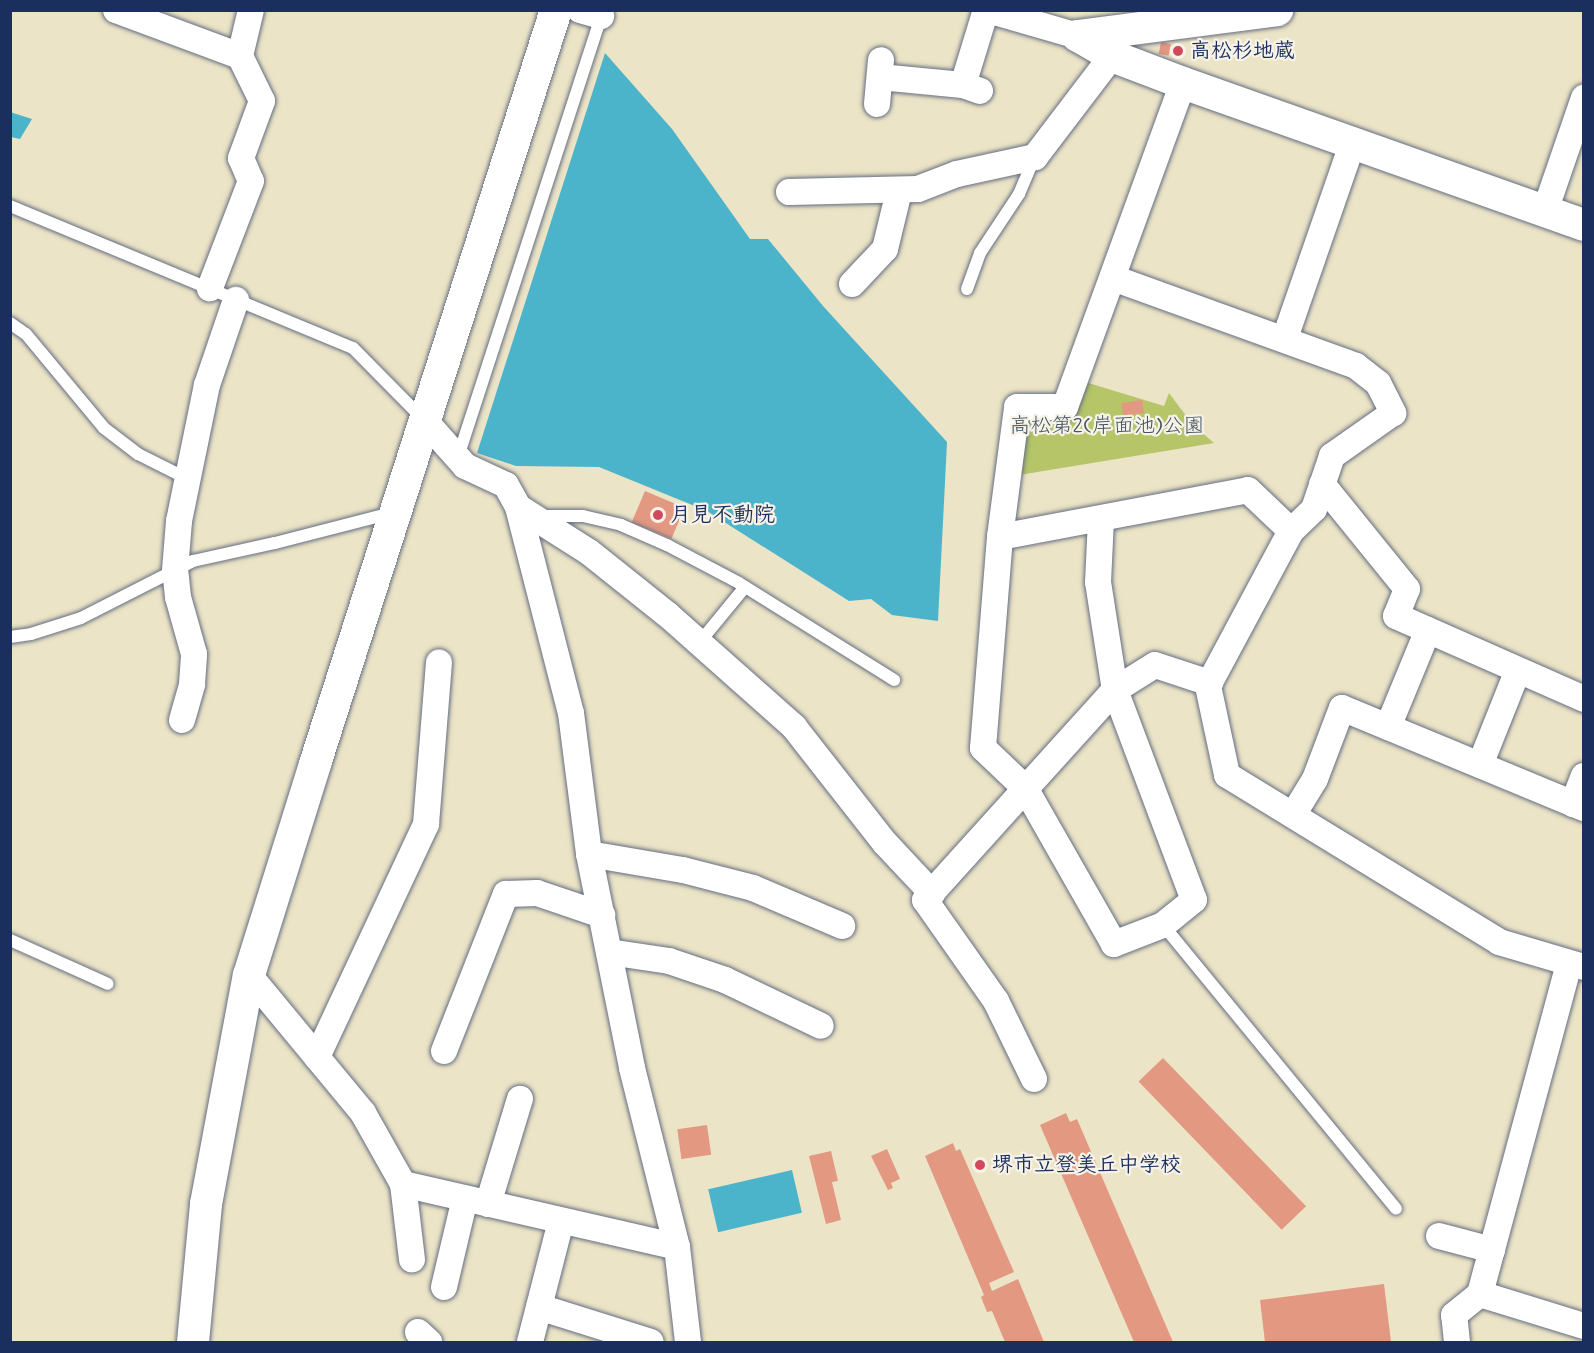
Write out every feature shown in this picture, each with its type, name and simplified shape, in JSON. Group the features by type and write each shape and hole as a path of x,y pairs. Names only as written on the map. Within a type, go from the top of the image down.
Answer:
{"street":[{"path":"116,10 240,56"},
{"path":"210,288 251,181 241,158 262,101 240,56 251,10"},
{"path":"193,1342 206,1204 249,975 556,10"},
{"path":"1078,36 1277,10"},
{"path":"876,104 881,68 971,88 1000,12 1078,36 1112,56 1352,145 1584,225"},
{"path":"789,192 918,189 957,174 1035,157 1112,56"},
{"path":"1101,519 1098,582 1115,690 1194,900 1163,925 1114,944 1025,788 983,747 1000,537 1017,407 1065,406 1183,83"},
{"path":"1545,211 1584,98"},
{"path":"1285,338 1352,145"},
{"path":"852,284 885,249 899,190"},
{"path":"1113,278 1285,338 1356,366 1378,383 1393,413 1332,456 1314,509 1291,531 1208,686 1227,776 1499,942 1576,966 1480,1294 1454,1315 1457,1342"},
{"path":"182,720 192,684 194,654 178,597 175,570 179,521 207,385 236,300"},
{"path":"426,422 465,466 506,485 525,512 571,713 590,854 632,1068 676,1247 688,1342"},
{"path":"1323,484 1407,589 1396,616 1584,699"},
{"path":"1000,537 1248,490 1291,531"},
{"path":"525,512 589,552 699,643 794,727 885,843 932,893"},
{"path":"1388,727 1428,630"},
{"path":"317,1057 426,825 439,663"},
{"path":"1034,1079 996,1001 925,900 1115,690 1155,665 1210,683"},
{"path":"1480,765 1518,670"},
{"path":"1293,815 1315,779 1342,708 1578,806 1584,776"},
{"path":"590,854 683,870 753,888 842,926"},
{"path":"444,1051 506,894 537,893 602,915"},
{"path":"609,952 669,961 726,980 822,1026"},
{"path":"249,975 363,1113 403,1184 412,1259"},
{"path":"444,1287 476,1201 520,1099"},
{"path":"403,1184 676,1247"},
{"path":"530,1342 561,1221"},
{"path":"1439,1236 1492,1250"},
{"path":"1480,1294 1584,1326"},
{"path":"539,1307 640,1341"}],"lane":[{"path":"458,457 595,12"},
{"path":"968,289 980,253 1019,194 1035,157"},
{"path":"10,206 352,348 426,422"},
{"path":"10,323 26,334 104,428 138,454 188,479"},
{"path":"10,637 31,634 81,618 192,561 397,512"},
{"path":"525,512 583,516 621,525 667,545 745,587 894,680"},
{"path":"699,643 745,587"},
{"path":"1163,925 1396,1209"},
{"path":"10,940 108,984"}],"green space":[{"name":"高松第2(岸面池)公園","path":"1082,381 1164,406 1169,393 1193,425 1214,443 1019,475 1026,419"}],"water":[{"path":"605,53 672,129 750,239 768,239 823,306 947,442 938,621 892,615 871,599 849,601 707,511 599,467 516,466 477,453"},
{"path":"10,112 32,119 20,139 11,137"},
{"path":"792,1170 802,1213 718,1232 708,1189"}],"building":[{"path":"1161,42 1171,44 1169,56 1159,54"},
{"path":"1142,400 1144,413 1123,416 1121,403"},
{"name":"月見不動院","path":"645,491 685,508 671,539 632,522"},
{"path":"1163,1058 1306,1206 1282,1230 1139,1082"},
{"path":"1066,1113 1070,1122 1077,1119 1173,1342 1134,1342 1040,1125"},
{"path":"707,1125 711,1155 681,1159 677,1129"},
{"path":"953,1143 956,1151 960,1149 1014,1272 989,1283 992,1291 1018,1279 1044,1342 1005,1342 992,1311 987,1312 981,1297 984,1295 925,1156"},
{"path":"887,1149 900,1179 891,1183 893,1188 888,1190 871,1156"},
{"path":"831,1151 838,1181 832,1182 841,1220 826,1224 809,1156"},
{"path":"1384,1284 1391,1342 1265,1342 1260,1300"}],"place":[{"name":"高松杉地蔵","path":"1178,51"},
{"name":"月見不動院","path":"658,515"},
{"name":"堺市立登美丘中学校","path":"980,1165"}]}
